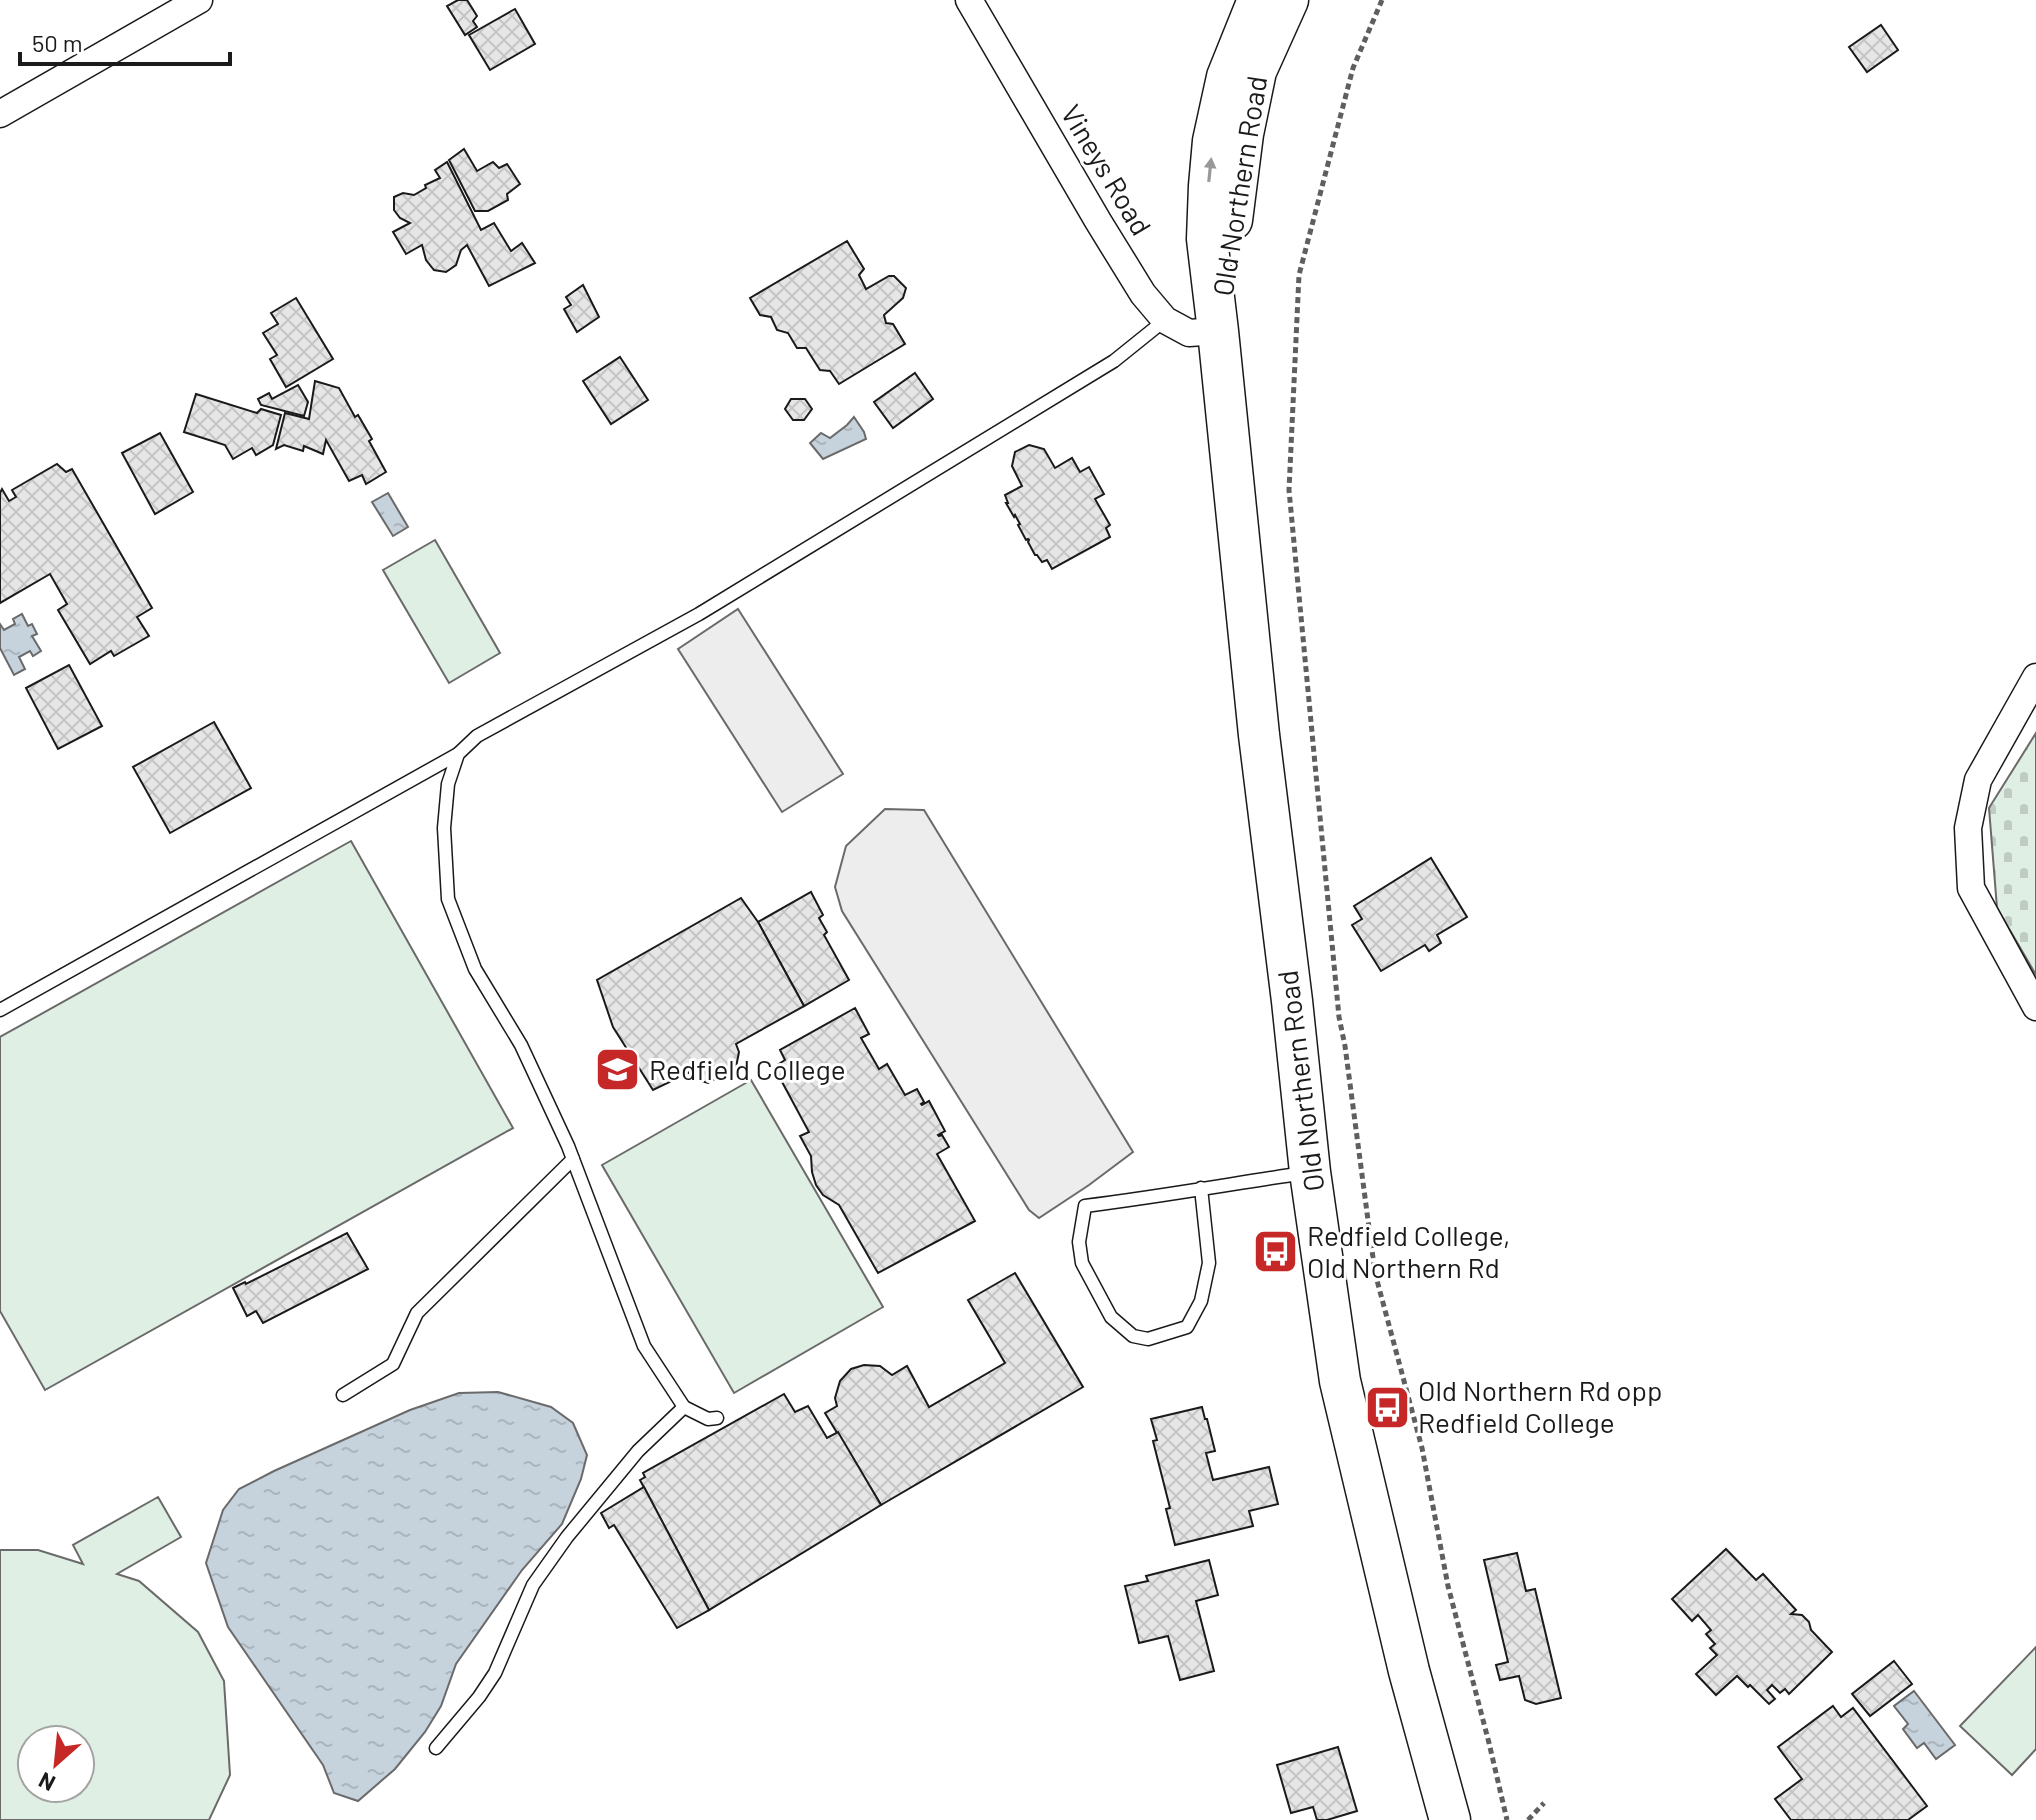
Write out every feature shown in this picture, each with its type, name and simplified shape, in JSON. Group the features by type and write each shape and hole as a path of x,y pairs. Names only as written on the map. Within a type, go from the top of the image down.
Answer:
{"main road":[{"name":"Old Northern Road","path":"1258,0 1227,77 1213,141 1207,239 1259,735 1310,1172 1340,1381 1406,1656 1450,1820"},
{"name":"Old Northern Road","path":"1218,331 1243,134 1256,71 1288,0"}],"street":[{"path":"0,114 199,0"},
{"name":"Vineys Road","path":"969,0 1143,294 1165,320"},
{"path":"1165,320 1189,333 1218,331"},
{"path":"2036,677 1978,780 1968,828 1971,888 2036,1007"}],"lane":[{"path":"0,1010 458,754 477,736 699,614 1114,361 1165,320"},
{"path":"458,754 448,784 444,828 448,899 475,969 521,1045 573,1159 644,1346 684,1407 708,1419 717,1418"},
{"path":"343,1395 393,1364 417,1313 573,1159"},
{"path":"1201,1188 1209,1263 1201,1301 1187,1327 1148,1339 1133,1336 1111,1317 1082,1263 1079,1242 1085,1206 1144,1199 1201,1188 1310,1172"},
{"path":"436,1748 495,1673 533,1585 567,1537 638,1451 684,1407"}],"path":[{"path":"1382,0 1353,68 1299,275 1289,490 1339,1017 1375,1273 1422,1448 1448,1586 1507,1820"},
{"path":"1528,1820 1544,1803"}],"green space":[{"path":"435,540 500,653 449,683 383,570"},
{"path":"2036,733 2036,975 1997,908 1989,808"},
{"path":"351,841 513,1128 45,1390 0,1311 0,1037"},
{"path":"751,1080 883,1307 734,1393 602,1165"},
{"path":"158,1497 181,1537 117,1574 139,1581 198,1632 224,1681 230,1775 209,1820 0,1820 0,1550 38,1550 83,1564 73,1545"},
{"path":"2036,1647 2036,1749 2012,1775 1960,1726"}],"shaded area":[{"path":"738,609 843,774 782,812 678,649"},
{"path":"885,809 924,810 1133,1152 1039,1218 1029,1210 842,911 835,887 846,846"}],"water":[{"path":"854,417 866,439 823,459 810,443 821,433 830,438"},
{"path":"388,493 408,527 393,536 372,502"},
{"path":"22,614 28,626 32,624 37,634 32,636 41,651 33,656 30,651 19,657 25,669 14,675 0,648 0,624 4,630 15,624 13,619"},
{"path":"498,1392 551,1407 573,1423 587,1455 581,1479 562,1524 522,1570 456,1664 441,1706 425,1732 395,1769 358,1801 334,1793 323,1765 228,1627 206,1563 223,1510 239,1489 410,1410 459,1393"},
{"path":"1914,1691 1955,1745 1936,1759 1924,1743 1917,1748 1903,1729 1908,1724 1894,1706"}],"building":[{"path":"458,0 467,0 477,16 473,21 477,27 465,35 447,6"},
{"path":"515,9 535,44 490,70 469,35"},
{"path":"1881,25 1898,50 1867,72 1849,47"},
{"path":"464,149 477,171 493,162 499,168 507,164 520,184 507,194 508,200 488,211 475,211 449,160"},
{"path":"447,162 481,230 494,223 511,251 522,243 535,263 489,286 467,245 461,250 456,265 446,272 434,270 426,260 422,245 406,254 393,232 410,223 400,218 394,210 394,197 403,193 414,195 426,188 425,185 440,178 435,170"},
{"path":"847,241 864,269 859,275 866,289 889,276 894,276 906,288 903,298 884,315 886,323 893,324 905,344 839,384 830,371 820,370 806,348 797,348 788,333 777,330 771,317 760,315 750,298"},
{"path":"583,285 599,317 577,332 564,309 571,305 566,297"},
{"path":"296,298 333,359 286,387 270,359 277,355 263,333 278,324 271,313"},
{"path":"620,357 648,400 611,424 583,381"},
{"path":"915,373 933,399 893,428 874,402"},
{"path":"315,381 339,388 372,439 369,441 386,472 366,484 362,475 349,481 326,440 323,454 304,446 303,451 284,445 276,449 285,413 309,419"},
{"path":"298,385 308,402 304,416 261,405 258,399 269,393 272,399"},
{"path":"196,394 257,413 261,409 281,415 273,445 256,455 252,448 233,459 225,445 184,432"},
{"path":"791,399 805,399 812,409 804,420 793,420 785,409"},
{"path":"160,433 193,492 155,514 122,453"},
{"path":"1029,445 1044,449 1055,468 1072,458 1080,472 1089,467 1104,494 1095,499 1110,525 1106,528 1110,537 1052,569 1047,560 1042,562 1035,555 1006,503 1005,495 1022,486 1012,466 1015,452"},
{"path":"57,464 66,472 72,469 152,608 137,617 149,636 114,656 111,651 90,664 58,610 67,604 50,574 0,603 0,493 2,489 9,501 16,497 12,490"},
{"path":"69,665 102,726 58,749 26,688"},
{"path":"214,722 251,788 170,833 133,767"},
{"path":"1431,858 1467,917 1437,935 1441,943 1429,951 1425,945 1381,971 1352,925 1362,919 1354,906"},
{"path":"811,892 823,915 819,918 827,932 824,935 849,980 804,1006 758,922"},
{"path":"741,898 758,922 804,1006 736,1044 739,1052 736,1067 708,1083 694,1079 690,1072 653,1090 613,1027 597,980"},
{"path":"855,1008 869,1034 861,1038 879,1069 887,1064 905,1095 917,1089 924,1102 922,1105 929,1101 945,1131 938,1135 942,1135 949,1147 937,1154 975,1221 878,1273 839,1205 823,1195 816,1185 811,1156 800,1136 809,1132 774,1067 785,1060 780,1050"},
{"path":"347,1233 368,1269 263,1323 256,1311 247,1316 233,1288"},
{"path":"1015,1273 1083,1387 881,1505 825,1413 837,1406 835,1398 840,1381 851,1369 864,1365 880,1366 892,1375 907,1366 929,1407 1005,1363 968,1300"},
{"path":"784,1394 795,1412 808,1406 827,1438 838,1432 881,1505 709,1610 640,1480 645,1477 643,1473"},
{"path":"1202,1407 1215,1451 1206,1453 1213,1480 1269,1467 1278,1504 1249,1511 1253,1526 1175,1545 1151,1419"},
{"path":"644,1487 709,1610 677,1628 614,1525 609,1528 601,1513"},
{"path":"1726,1549 1756,1580 1763,1574 1796,1610 1791,1614 1802,1615 1809,1622 1811,1630 1832,1652 1789,1694 1785,1689 1780,1693 1772,1685 1767,1690 1775,1699 1769,1704 1737,1676 1716,1695 1696,1674 1717,1655 1710,1648 1715,1644 1706,1634 1711,1630 1698,1615 1692,1621 1672,1599"},
{"path":"1517,1553 1526,1591 1535,1589 1561,1698 1536,1704 1525,1700 1519,1676 1500,1680 1496,1665 1508,1662 1484,1560"},
{"path":"1209,1560 1218,1595 1196,1601 1214,1671 1180,1680 1168,1636 1139,1643 1125,1586 1148,1581 1146,1576"},
{"path":"1894,1661 1912,1684 1870,1716 1852,1694"},
{"path":"1833,1706 1841,1717 1853,1708 1927,1806 1908,1820 1791,1820 1775,1799 1802,1779 1778,1747"},
{"path":"1338,1747 1357,1811 1327,1820 1317,1820 1313,1807 1291,1813 1277,1765"}],"place":[{"name":"Redfield College","path":"618,1070"},
{"name":"Redfield College, Old Northern Rd","path":"1276,1252"},
{"name":"Old Northern Rd opp Redfield College","path":"1387,1407"}]}
